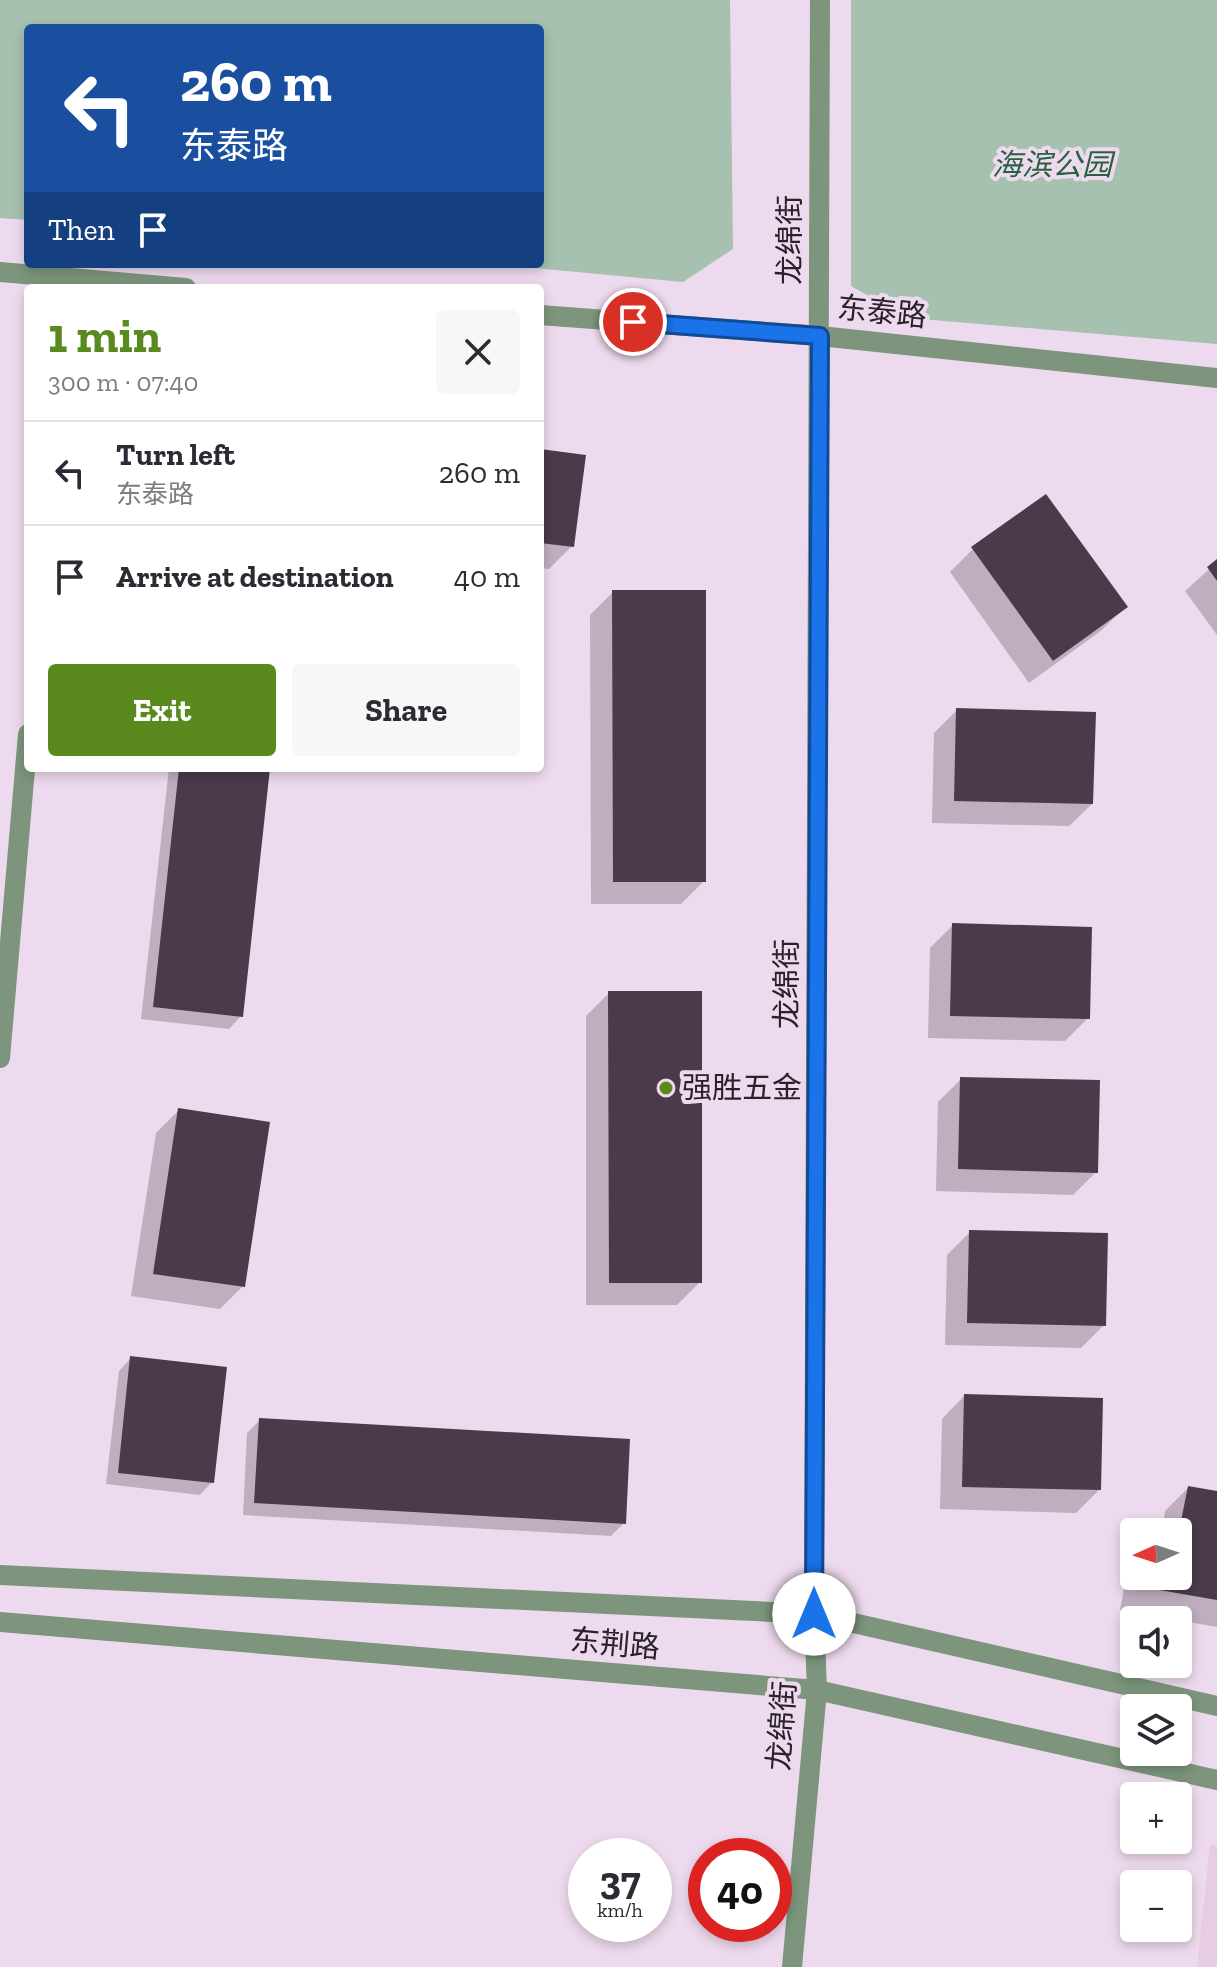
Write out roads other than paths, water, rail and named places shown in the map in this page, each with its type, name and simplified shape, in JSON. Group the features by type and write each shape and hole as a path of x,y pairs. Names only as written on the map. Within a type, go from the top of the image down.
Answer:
{"street":[{"name":"龙绵街","path":"792,1967 817,1690 814,1614 820,0"},
{"path":"0,272 67,284"},
{"name":"东泰路","path":"544,315 820,336 1217,378"},
{"path":"0,1058 25,772"},
{"name":"东荆路","path":"0,1575 814,1614 1217,1706"},
{"name":"东荆路","path":"0,1622 817,1690 1217,1780"}],"place":[{"name":"强胜五金","path":"666,1088"}],"park label":[{"name":"海滨公园","path":"1052,165"}]}
